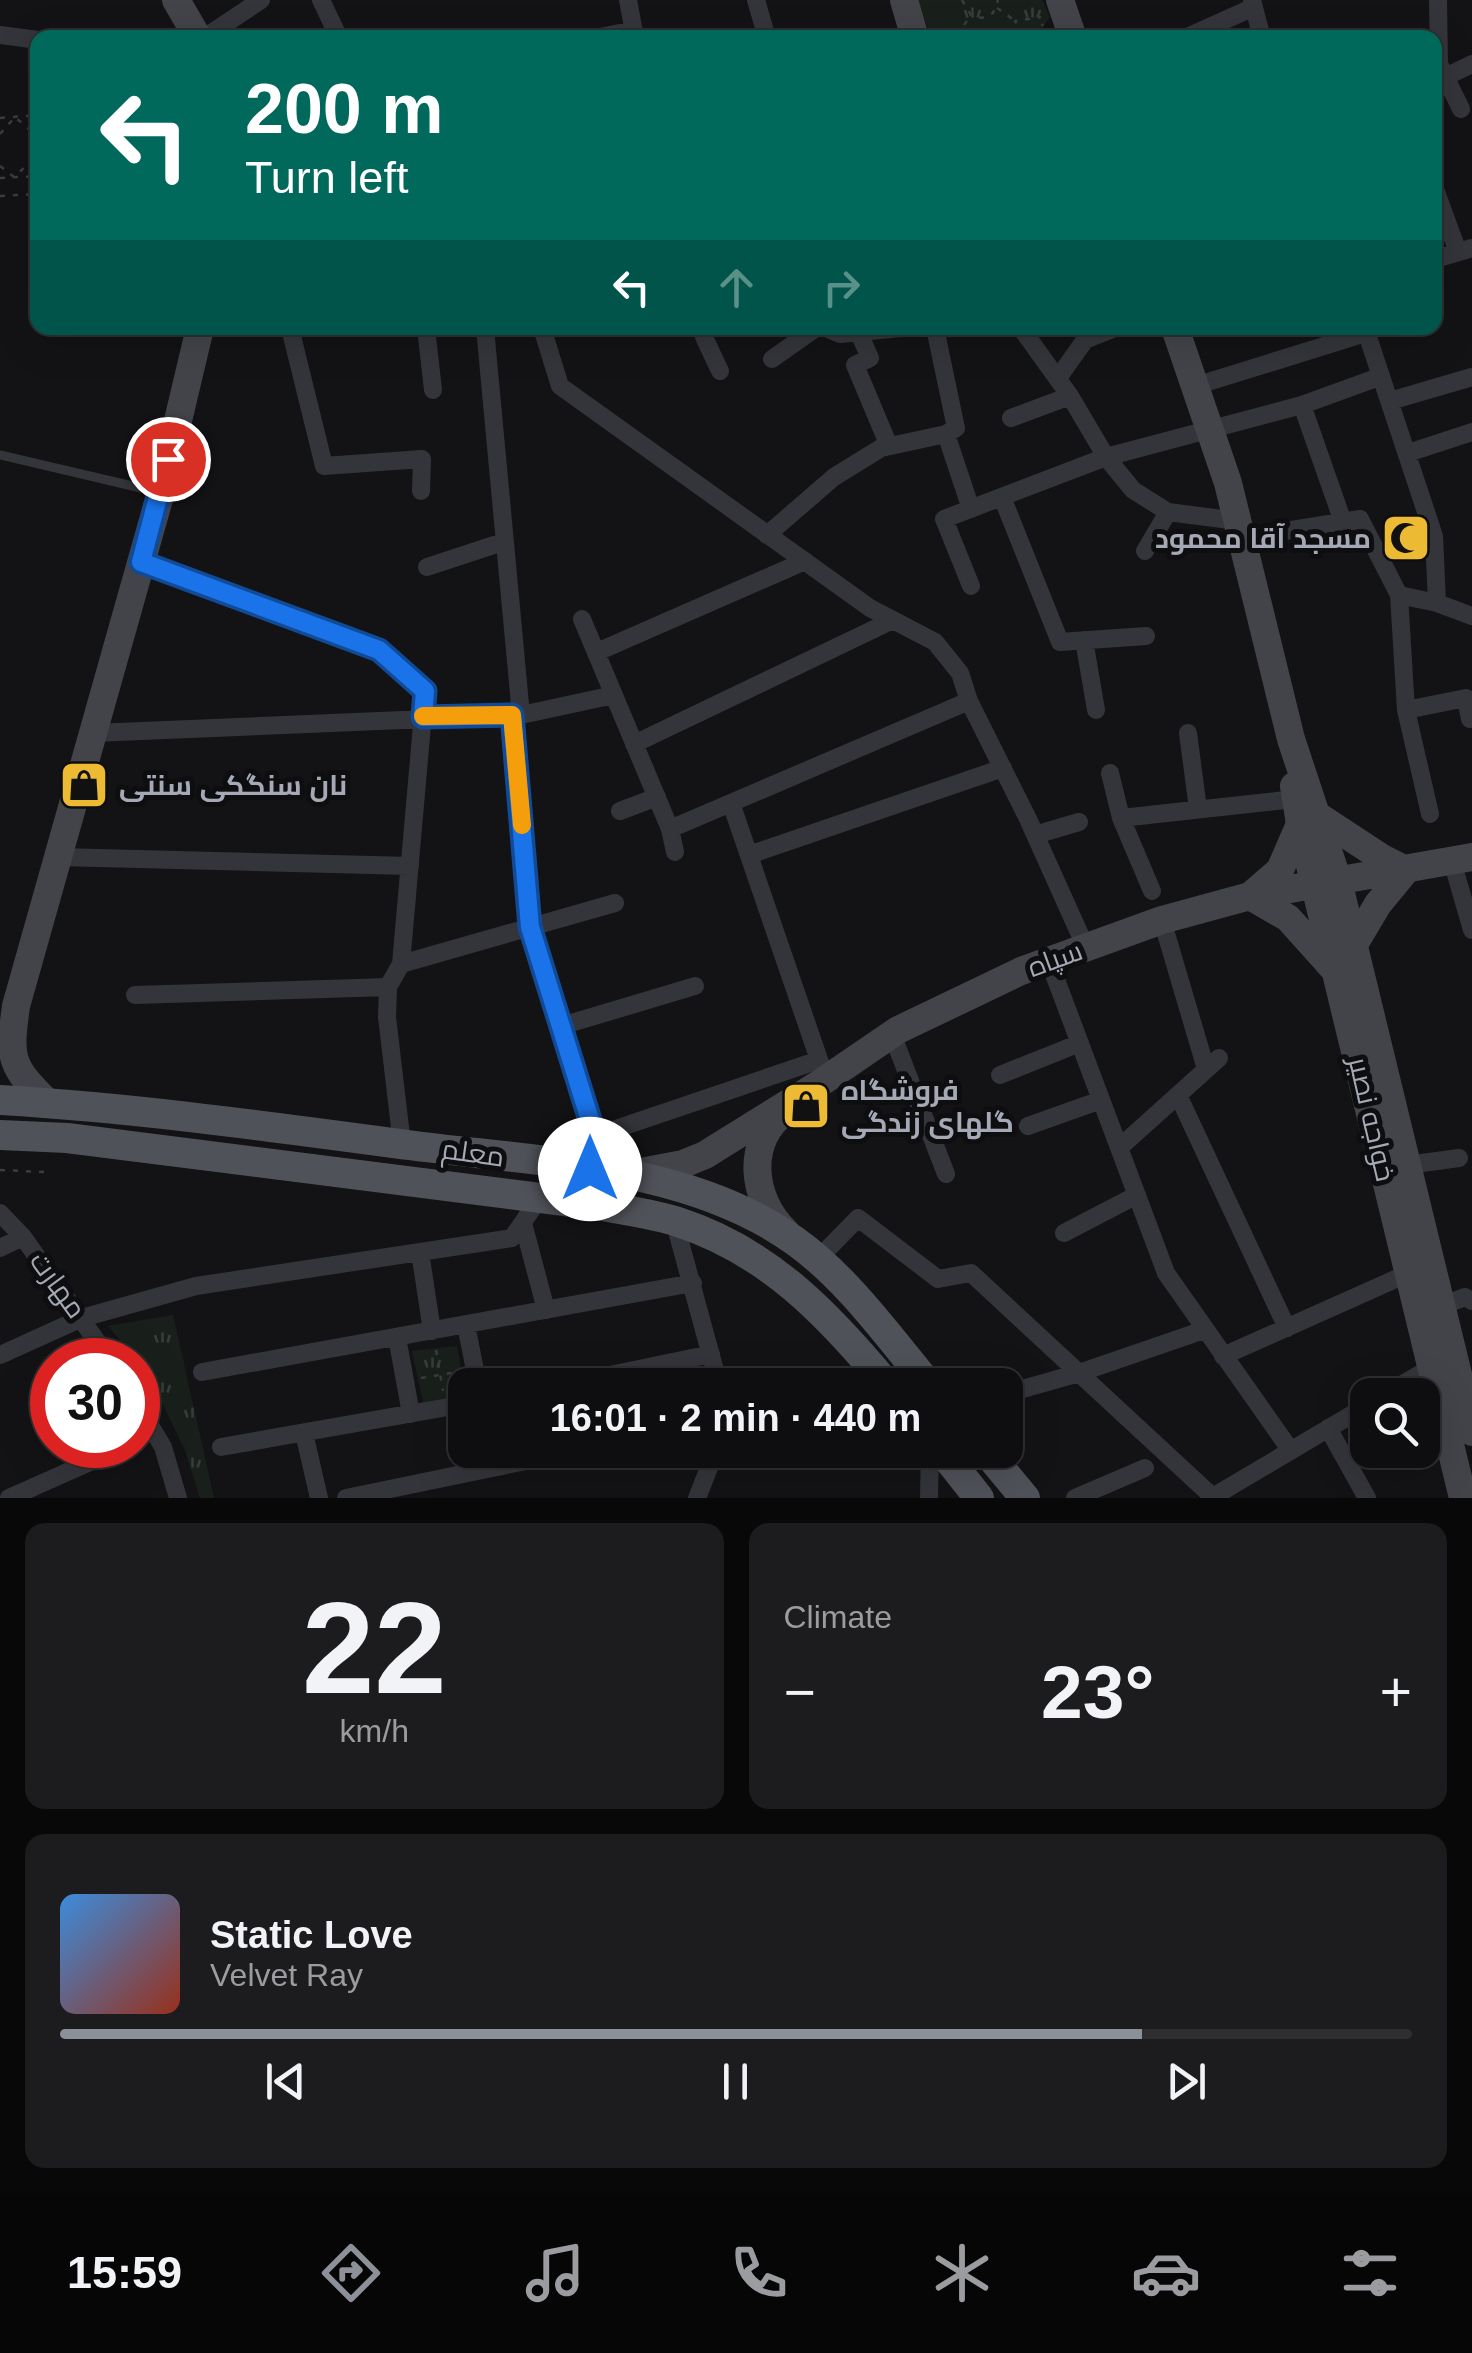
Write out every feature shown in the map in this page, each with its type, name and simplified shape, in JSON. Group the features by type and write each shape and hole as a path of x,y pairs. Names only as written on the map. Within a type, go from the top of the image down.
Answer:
{"main road":[{"name":"معلم","path":"0,1100 316,1132 660,1180 727,1202 794,1240 818,1259 914,1368"},
{"path":"204,1158 224,1150 247,1149 298,1156 316,1132"},
{"name":"معلم","path":"0,1135 67,1138 531,1211 603,1206 674,1220 745,1250 784,1277 822,1311 872,1368"},
{"path":"952,1468 979,1498"},
{"path":"964,1468 995,1498"},
{"path":"1000,1468 1026,1498"}],"street":[{"path":"176,0 196,30"},
{"path":"214,30 261,0"},
{"path":"321,0 335,30"},
{"path":"628,0 634,30"},
{"path":"756,0 765,30"},
{"path":"904,0 911,30"},
{"path":"1437,30 1438,0"},
{"path":"1201,30 1253,4 1260,30"},
{"path":"0,36 30,39"},
{"path":"1445,77 1472,64"},
{"path":"1442,71 1461,109"},
{"path":"1442,203 1465,250"},
{"path":"48,1103 26,1082 10,1050 16,1006 161,492 198,335"},
{"path":"292,335 324,466 422,458 422,492"},
{"path":"427,335 433,390"},
{"path":"486,335 530,927 595,1136 590,1169"},
{"path":"544,335 560,386 870,608 935,642 960,673 969,700 1086,948"},
{"path":"704,335 720,371"},
{"path":"772,358 806,335"},
{"path":"860,335 870,358 855,365 889,446"},
{"path":"767,535 834,477 889,446 946,434 956,428 936,335"},
{"path":"1026,335 1070,396 1106,458 1133,490 1168,512 1240,530 1360,519 1399,596 1406,710 1430,814"},
{"path":"1058,378 1085,340 1098,335"},
{"name":"خواجه نصیر","path":"1177,335 1240,530 1291,739 1304,813 1353,946 1409,1273 1453,1365 1470,1415"},
{"path":"1195,386 1351,335"},
{"path":"1367,335 1434,536 1437,602"},
{"path":"970,586 944,519 1106,458 1302,405 1379,377"},
{"path":"1390,402 1472,377"},
{"path":"1011,418 1070,396"},
{"path":"1302,405 1343,522"},
{"path":"1408,453 1472,432"},
{"path":"946,434 972,508"},
{"path":"1002,497 1060,642 1146,636"},
{"path":"1145,551 1168,512"},
{"path":"427,567 503,542"},
{"path":"597,652 804,561"},
{"path":"141,562 379,650 425,691 401,964 388,988 387,1017 402,1144"},
{"path":"1399,596 1437,602 1472,616"},
{"path":"582,619 670,829 676,852"},
{"path":"634,744 892,620"},
{"path":"1084,640 1096,710"},
{"path":"93,733 517,715 614,695"},
{"path":"1406,710 1466,698 1470,719"},
{"path":"670,829 969,700"},
{"path":"1188,733 1198,808"},
{"path":"749,855 1003,768"},
{"path":"1110,773 1121,818 1152,891"},
{"path":"620,812 657,797"},
{"path":"731,804 820,1075"},
{"path":"1121,818 1198,808 1304,813 1406,870 1378,904 1353,946"},
{"path":"1304,813 1280,870 1250,896 1288,918 1338,974"},
{"path":"1036,835 1079,822"},
{"path":"58,857 410,866"},
{"path":"1462,859 1472,930"},
{"name":"سپاه","path":"820,1075 892,1034 1021,971 1162,920 1250,896 1462,859"},
{"name":"خواجه نصیر","path":"1327,884 1338,974 1387,1131 1407,1166 1441,1306 1453,1365 1463,1498"},
{"path":"401,964 615,903"},
{"path":"1119,1148 1213,1064 1162,920"},
{"path":"1050,961 1166,1273 1291,1451"},
{"path":"561,1026 695,986"},
{"path":"134,995 388,988"},
{"path":"0,1038 16,1006"},
{"path":"892,1034 946,1174"},
{"path":"1000,1075 1080,1044"},
{"path":"595,1136 820,1075"},
{"path":"629,1174 682,1164 705,1154 820,1075"},
{"path":"794,1240 763,1205 757,1160 774,1120 820,1075"},
{"path":"1178,1095 1287,1328"},
{"path":"1028,1126 1101,1100"},
{"path":"1407,1166 1459,1158"},
{"path":"1064,1233 1137,1196"},
{"path":"0,1355 82,1318 196,1286 512,1238 531,1211"},
{"path":"531,1211 546,1310"},
{"name":"مهارت","path":"0,1213 23,1237 95,1338"},
{"path":"818,1259 858,1218 938,1278 971,1273 1213,1498 1350,1415"},
{"path":"674,1220 715,1368"},
{"path":"0,1248 23,1237"},
{"path":"420,1252 432,1331"},
{"path":"1223,1356 1409,1273"},
{"path":"202,1372 693,1283"},
{"path":"1441,1306 1466,1297 1472,1301"},
{"path":"466,1325 474,1368"},
{"path":"1023,1389 1204,1330"},
{"path":"397,1337 411,1414"},
{"path":"644,1368 712,1354"},
{"path":"1423,1378 1453,1365"},
{"path":"220,1447 448,1407"},
{"path":"1328,1428 1366,1498"},
{"path":"304,1433 319,1498"},
{"path":"160,1445 178,1498"},
{"path":"9,1498 38,1492 84,1468"},
{"path":"346,1498 492,1468"},
{"path":"697,1498 709,1468"},
{"path":"930,1498 937,1468"},
{"path":"1075,1498 1145,1468"}],"lane":[{"path":"0,454 161,492"}],"path":[{"path":"962,0 970,15 982,18 997,8 998,0"},
{"path":"997,8 1015,21 1019,30"},
{"path":"962,30 970,15"},
{"path":"1015,21 1048,16 1036,30"},
{"path":"0,118 30,116"},
{"path":"0,134 15,117"},
{"path":"15,117 30,131"},
{"path":"14,177 30,162"},
{"path":"0,166 14,177"},
{"path":"0,178 30,176"},
{"path":"0,196 30,194"},
{"path":"0,1170 45,1172"},
{"path":"432,1331 440,1374 448,1390"},
{"path":"405,1382 448,1375"}],"green space":[{"path":"918,0 1042,0 1050,17 1041,30 929,30"},
{"path":"173,1315 214,1498 200,1498 185,1450 160,1399 160,1338 118,1338 108,1326"},
{"path":"457,1346 461,1368 448,1368 448,1398 423,1402 412,1351"}],"slow traffic":[{"path":"423,716 512,715 522,825"}],"place":[{"name":"مسجد آقا محمود","path":"1406,538"},
{"name":"نان سنگکی سنتی","path":"84,785"},
{"name":"فروشگاه گلهای زندگی","path":"806,1106"}],"route":[{"path":"168,459 141,562 379,650 425,691 423,717 512,715 530,927 595,1136 590,1169"}]}
